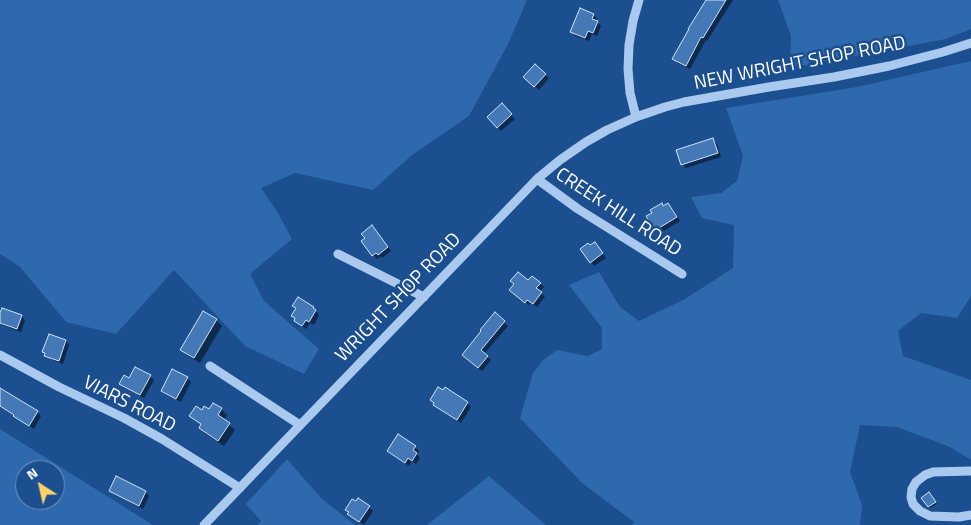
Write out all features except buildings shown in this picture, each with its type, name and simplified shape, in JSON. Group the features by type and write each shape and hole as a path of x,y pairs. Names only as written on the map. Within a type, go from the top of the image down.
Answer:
{"street":[{"path":"636,117 630,93 628,69 629,45 639,0"},
{"name":"NEW WRIGHT SHOP ROAD","path":"636,117 684,102 889,66 971,43"},
{"name":"WRIGHT SHOP ROAD","path":"204,525 537,179 586,142 636,117"},
{"name":"CREEK HILL ROAD","path":"537,179 578,209 682,274"},
{"path":"338,254 424,296"},
{"name":"VIARS ROAD","path":"0,355 59,387 124,418 240,488"},
{"path":"210,366 300,425"},
{"path":"971,471 933,472 926,475 916,482 912,489 911,497 913,504 920,511 930,516 959,518 971,515"}],"shaded area":[{"path":"0,0 527,0 508,44 469,116 412,155 373,190 295,173 261,188 278,213 292,239 250,274 264,301 319,349 304,374 245,346 174,270 116,334 66,322 20,267 0,254"},
{"path":"778,0 971,0 971,29 946,39 790,68 791,36"},
{"path":"971,61 971,296 957,318 921,313 898,331 903,356 971,380 971,460 950,447 897,427 860,425 850,472 862,505 860,525 632,525 634,522 582,483 520,418 533,373 543,360 557,350 588,356 602,349 602,328 569,285 599,272 620,307 639,321 685,299 733,268 734,225 702,218 691,197 721,193 737,181 743,156 726,108 857,87"},
{"path":"0,429 49,460 15,460 15,510 65,510 65,470 153,525 0,525"},
{"path":"287,459 322,499 355,525 258,525 261,521 246,504"},
{"path":"489,476 546,525 427,525"}]}
